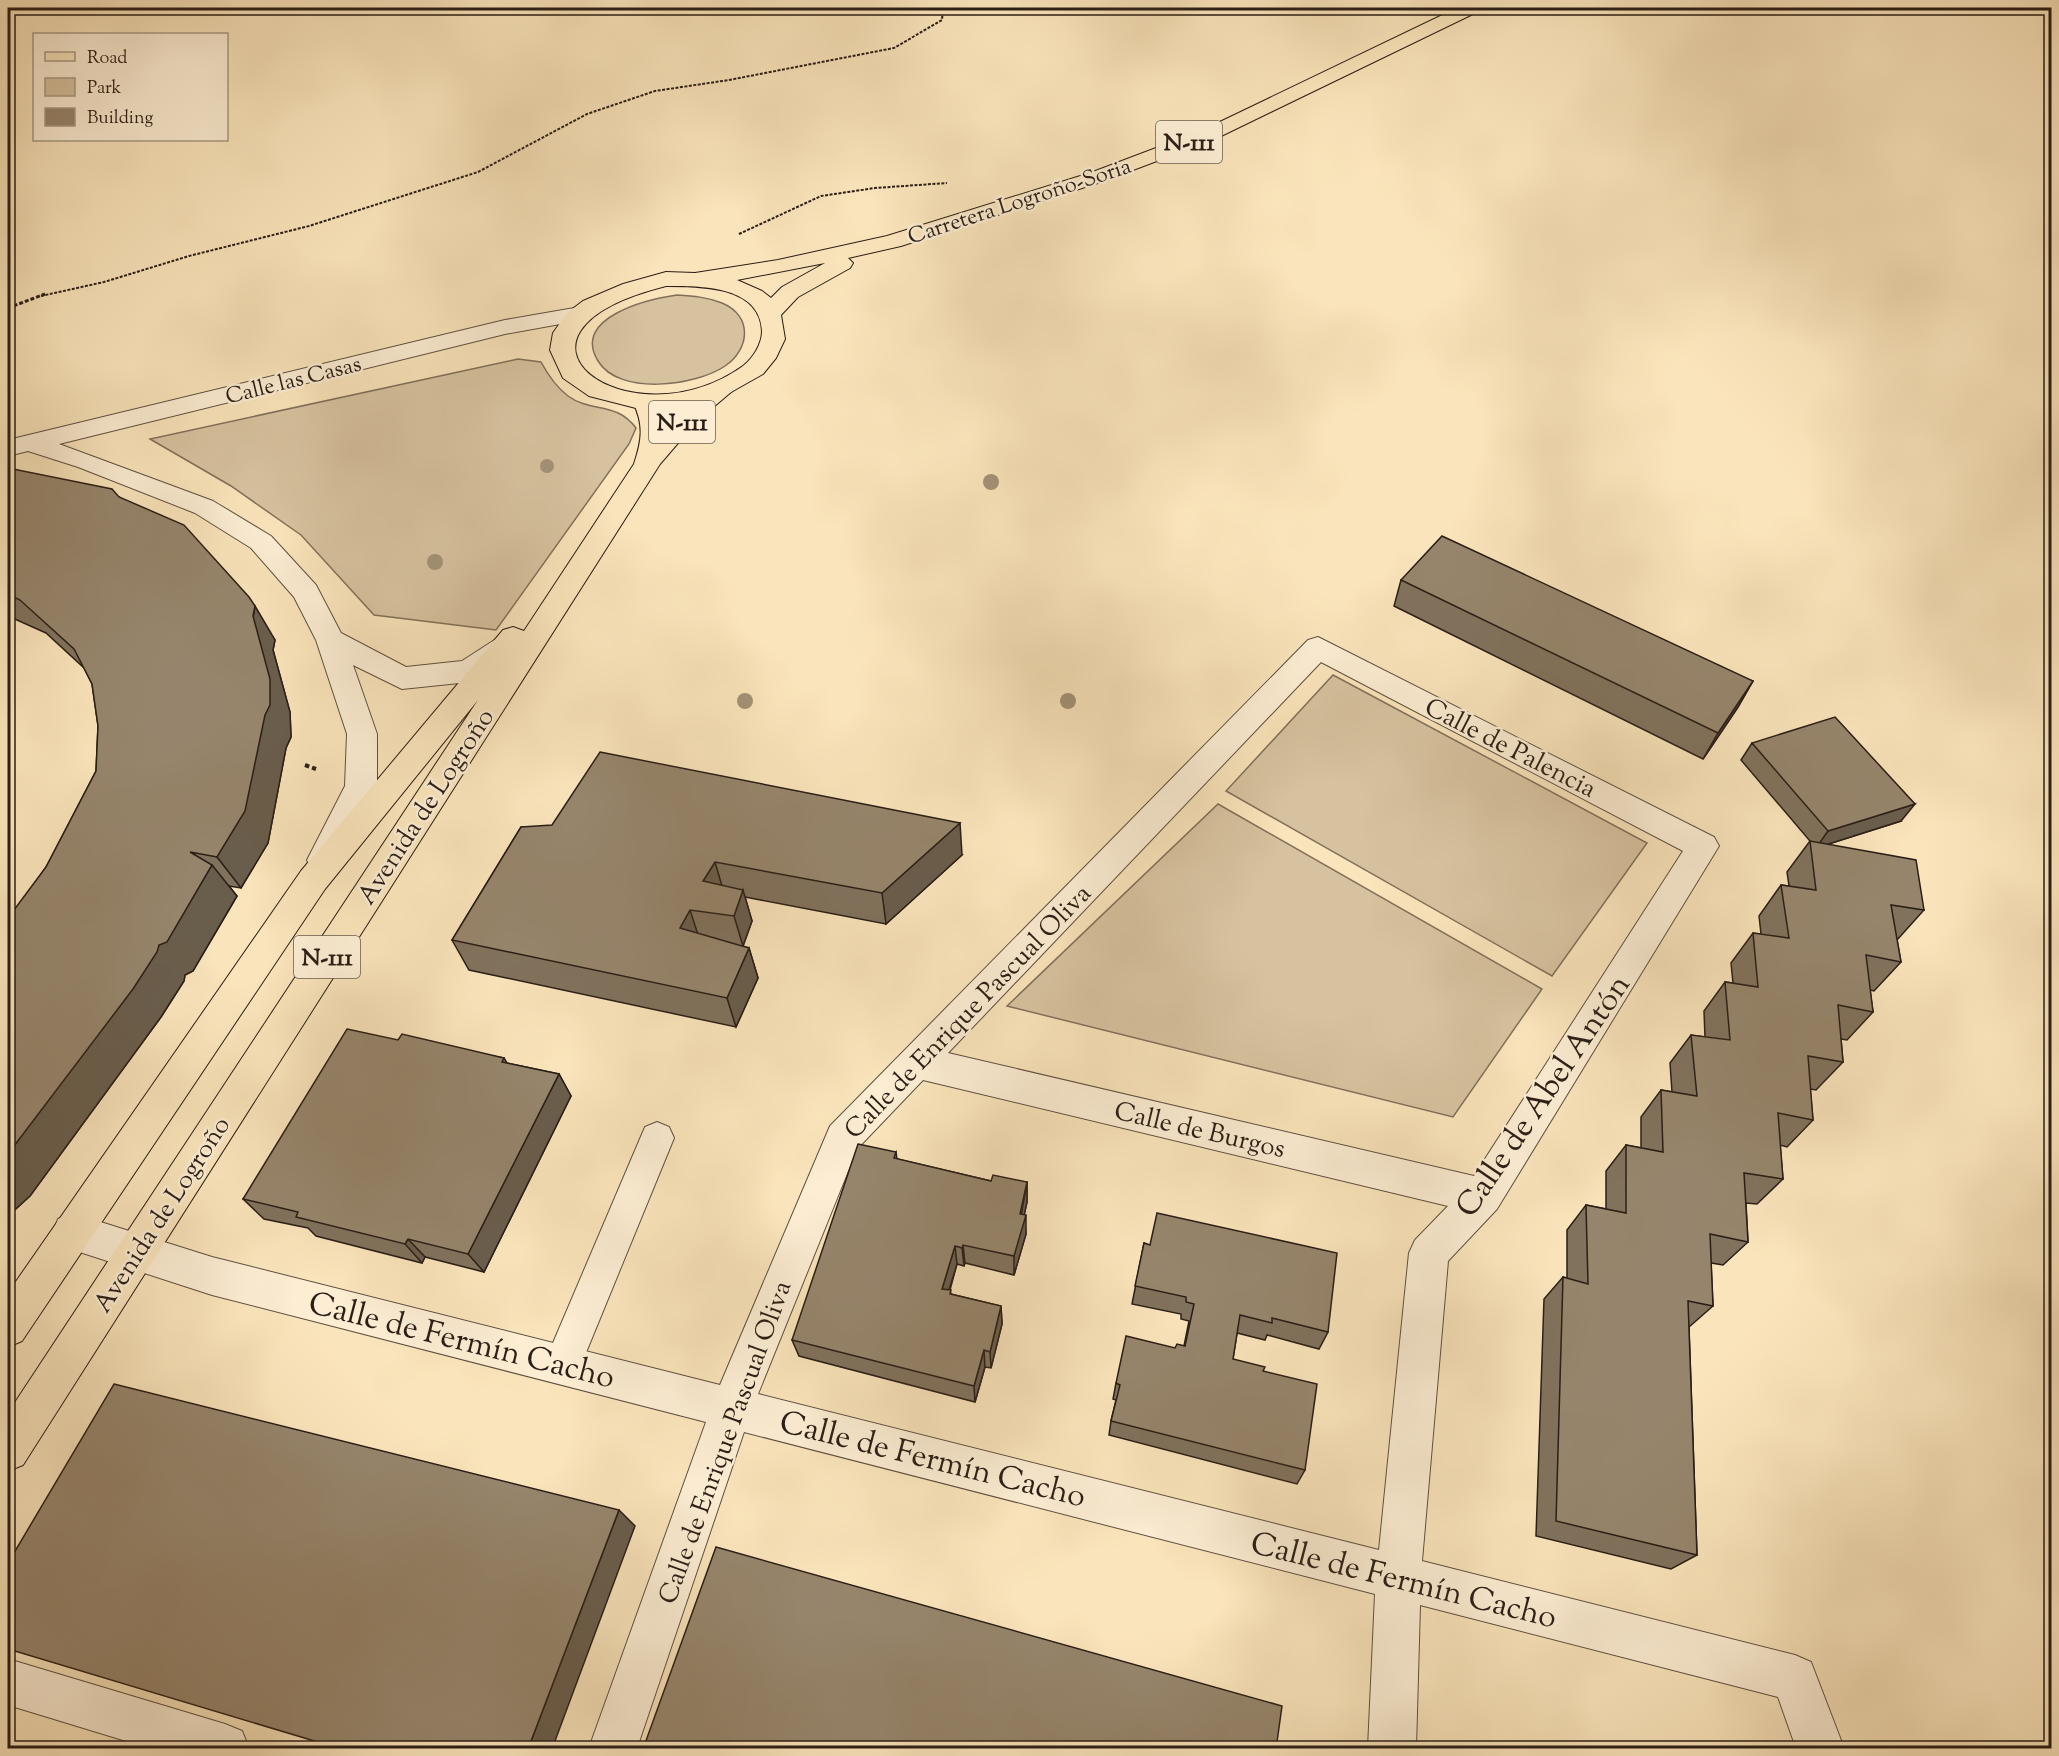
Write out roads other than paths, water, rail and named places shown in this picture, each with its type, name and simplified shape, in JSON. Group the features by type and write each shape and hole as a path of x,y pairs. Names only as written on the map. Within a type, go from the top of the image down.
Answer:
{"main road":[{"name":"Carretera Logroño-Soria","path":"699,279 778,267 893,241 1097,177 1208,135 1471,8"},
{"name":"Carretera Logroño-Soria","path":"770,313 790,292 813,278 893,241"},
{"path":"666,279 699,279 743,290 759,300 770,313 775,332 769,352 752,371 725,387 691,398 645,402 613,397 587,386 569,370 563,352 566,333 580,314 603,298 633,286 666,279"},
{"name":"Avenida de Logroño","path":"8,1328 313,880 506,646 647,464 688,415 725,387"},
{"name":"Avenida de Logroño","path":"8,1450 647,464 655,440 656,425 645,402"}],"street":[{"name":"Calle las Casas","path":"19,446 514,325 580,314"},
{"path":"19,446 87,461 204,507 261,542 306,592 330,640 362,734 361,786 313,880"},
{"path":"330,640 402,678 469,671 506,646"},
{"name":"Calle de Palencia","path":"1318,647 1703,846"},
{"name":"Calle de Enrique Pascual Oliva","path":"613,1749 732,1407 843,1138 1318,647"},
{"name":"Calle de Abel Antón","path":"1392,1749 1398,1578 1429,1253 1483,1196 1703,846"},
{"name":"Calle de Burgos","path":"916,1062 1483,1196"},
{"name":"Calle de Fermín Cacho","path":"72,1232 212,1276 1795,1678 1820,1749"},
{"path":"8,1682 225,1749"}],"lane":[{"path":"563,1364 657,1138"}]}
